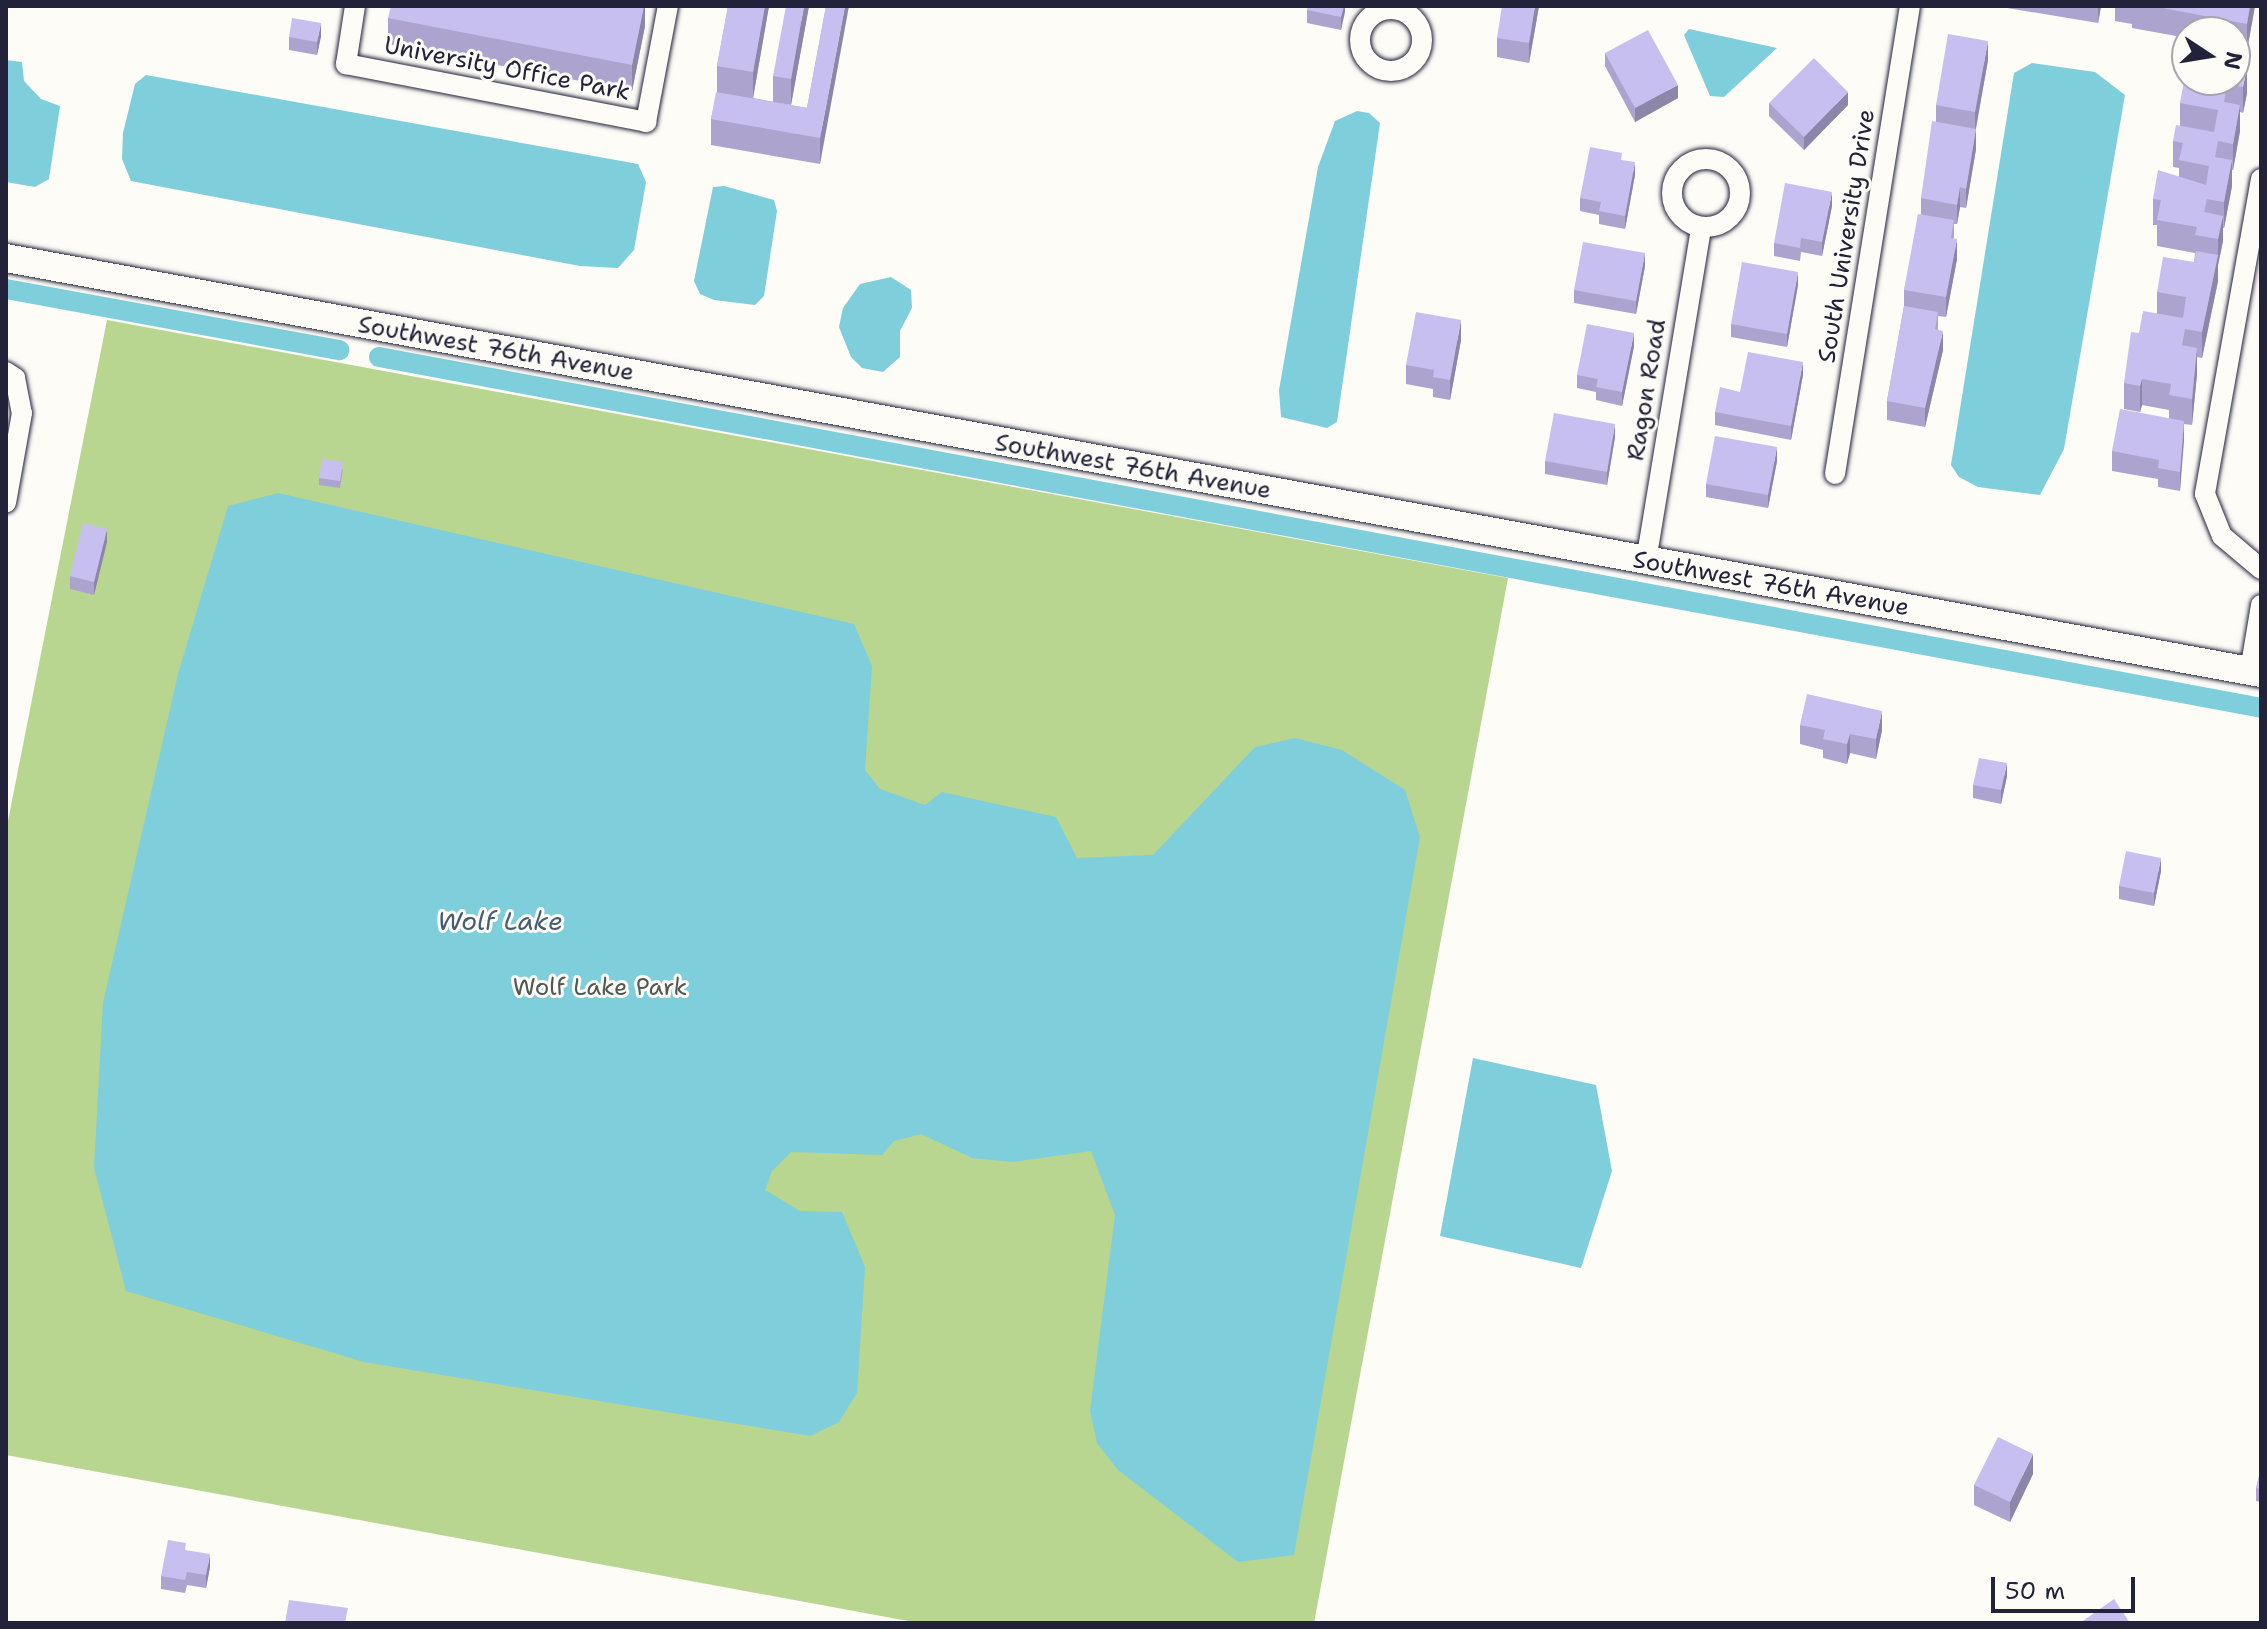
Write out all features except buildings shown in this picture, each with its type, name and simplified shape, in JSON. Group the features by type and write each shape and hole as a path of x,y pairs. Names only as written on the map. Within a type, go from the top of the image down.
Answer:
{"street":[{"name":"University Office Park","path":"355,6 346,64 646,122 668,6"},
{"name":"South University Drive","path":"1835,474 1910,6"},
{"path":"2261,179 2205,494 2222,536 2261,569"},
{"name":"Ragon Road","path":"1646,561 1701,227"},
{"name":"Southwest 76th Avenue","path":"6,258 2256,672"},
{"path":"6,503 22,413 10,375"},
{"path":"2256,672 2261,605"}],"green space":[{"name":"Wolf Lake Park","path":"107,320 1508,578 1314,1623 919,1623 6,1455 6,831"}],"water":[{"path":"1689,29 1777,48 1724,97 1710,96 1684,35"},
{"path":"6,60 22,62 24,81 41,99 60,106 49,179 35,187 6,182"},
{"path":"2032,63 2095,72 2125,95 2064,449 2040,495 1978,487 1959,477 1951,465 2014,73"},
{"path":"146,75 638,164 646,182 634,250 618,268 580,266 131,181 122,159 123,133 135,84"},
{"path":"1357,111 1369,113 1380,123 1337,422 1327,428 1281,417 1279,390 1318,167 1335,121"},
{"path":"724,186 774,200 777,211 764,296 755,305 714,300 700,294 694,281 713,187"},
{"path":"891,277 911,290 912,308 900,331 900,357 883,372 862,368 851,357 839,327 843,308 860,284"},
{"name":"Wolf Lake","path":"278,493 854,624 872,666 865,770 880,789 925,805 942,792 1056,817 1077,858 1153,855 1255,747 1295,738 1342,750 1405,790 1420,837 1294,1555 1238,1562 1118,1470 1097,1443 1090,1411 1115,1215 1091,1151 1013,1162 972,1158 921,1134 894,1141 882,1155 791,1152 772,1171 765,1190 800,1211 842,1212 865,1267 857,1393 839,1422 810,1436 364,1362 126,1291 94,1168 103,1003 178,674 228,506"},
{"path":"1473,1058 1596,1085 1612,1171 1581,1268 1440,1236"}],"waterway":[{"path":"6,289 339,350"},
{"path":"379,357 2261,708"}]}
